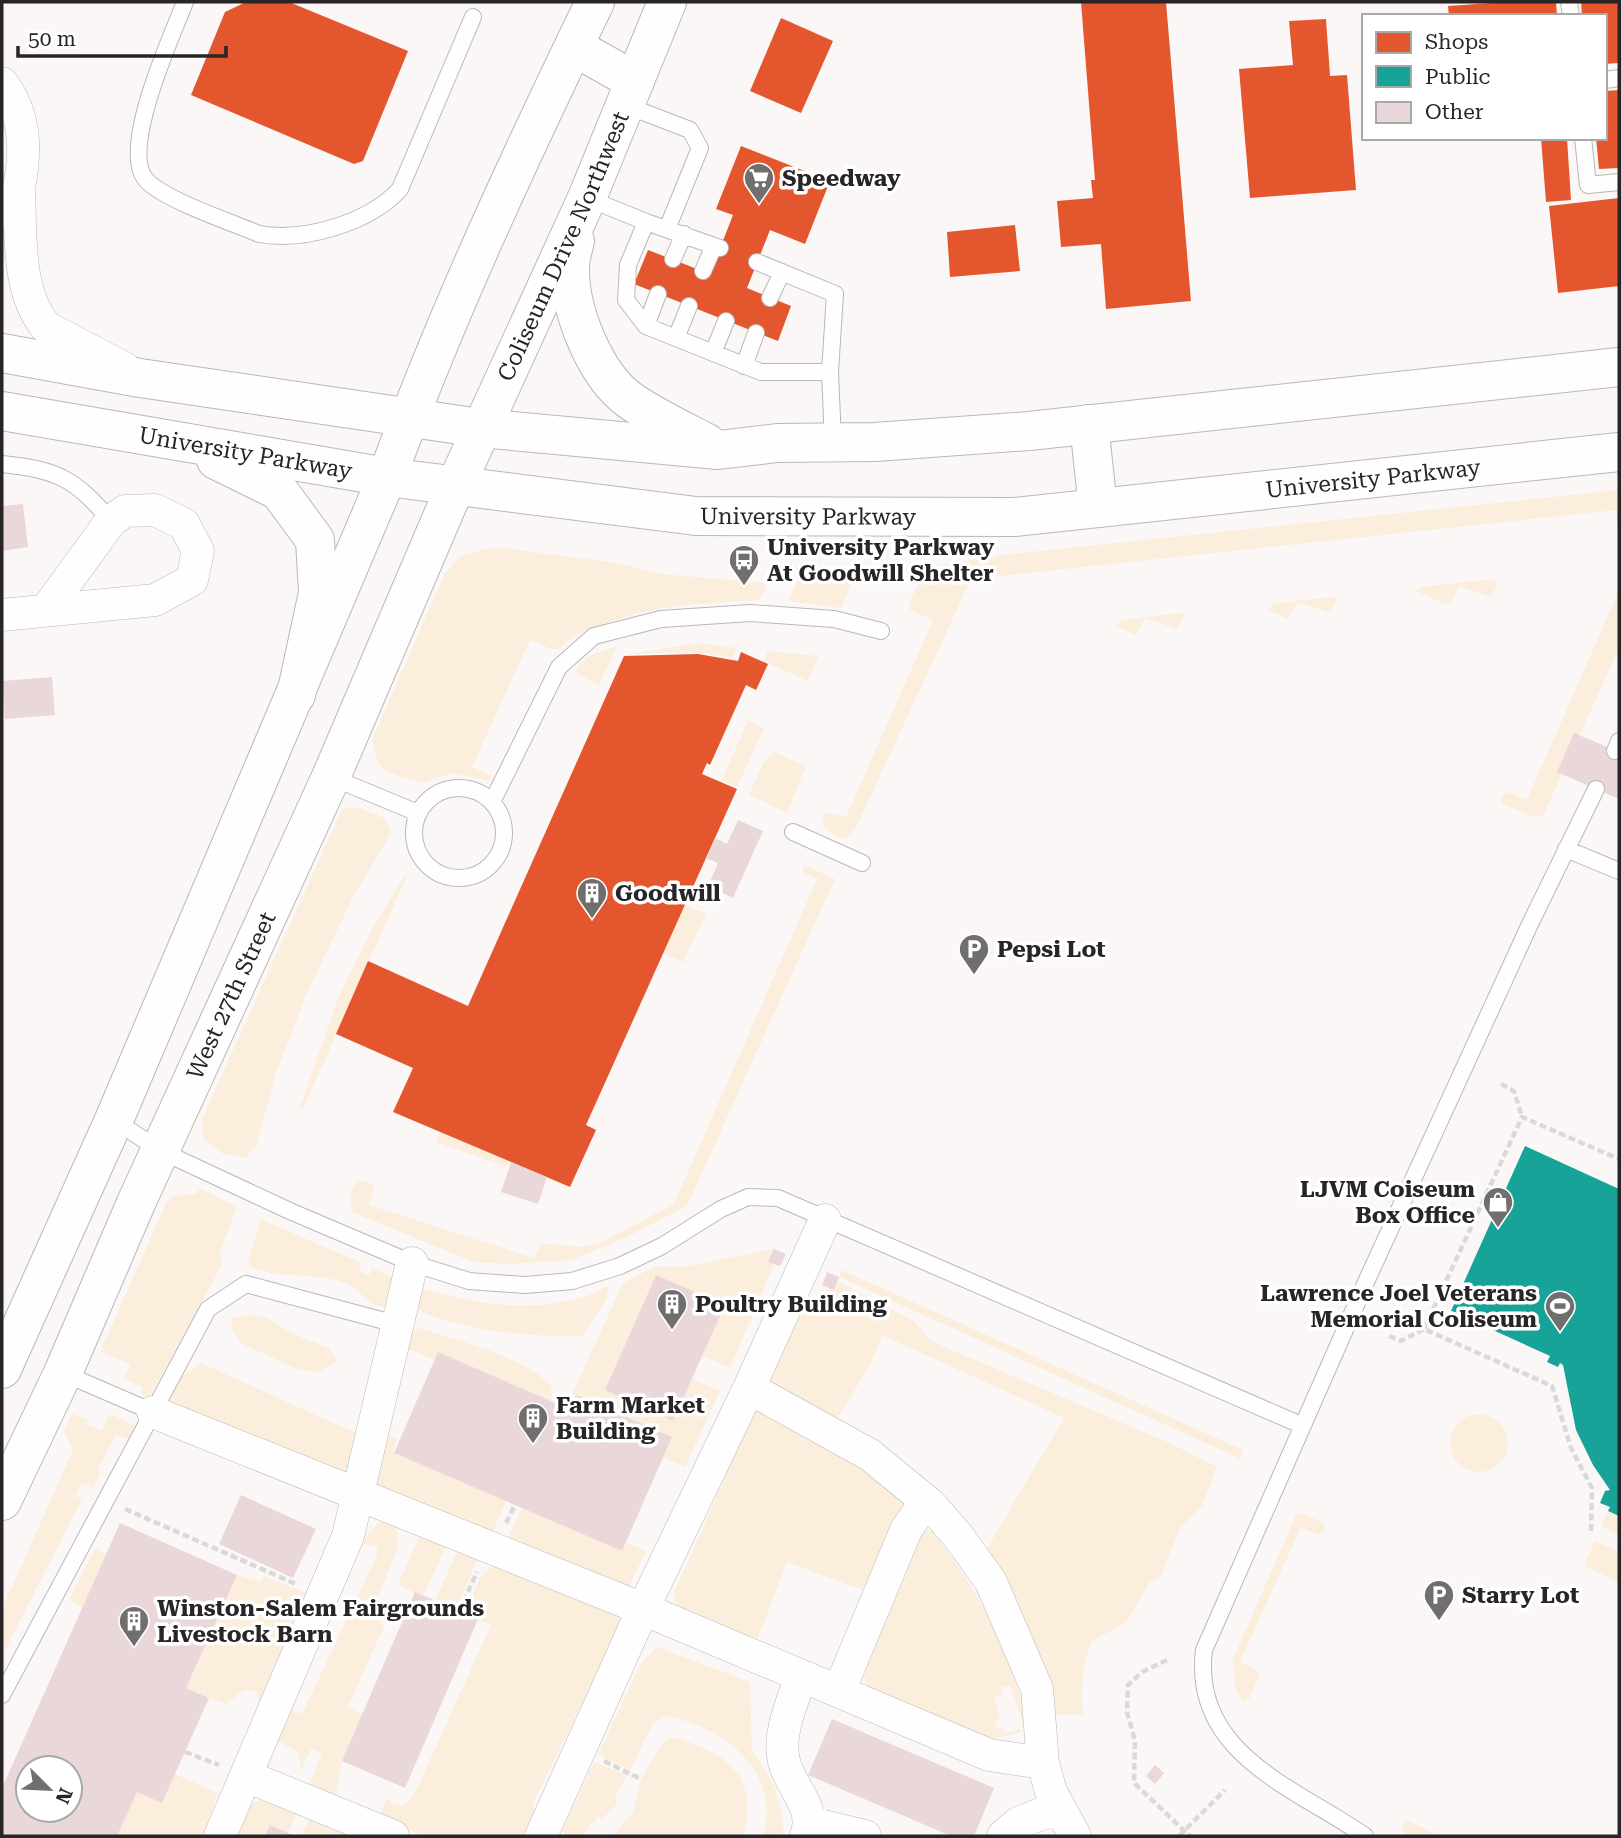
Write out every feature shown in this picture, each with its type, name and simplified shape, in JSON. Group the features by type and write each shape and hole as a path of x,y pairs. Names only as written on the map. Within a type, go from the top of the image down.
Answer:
{"main road":[{"path":"2,1369 114,1120 296,695 410,416 595,2"},
{"name":"Coliseum Drive Northwest","path":"456,487 480,428 585,202 667,2"},
{"path":"573,47 630,93"},
{"path":"585,202 569,267 584,337 597,362 611,383 630,401 718,450"},
{"path":"2,354 140,378 480,428 718,450 777,443 939,437 1089,424 1619,367"},
{"name":"University Parkway","path":"2,411 387,477 696,516 1014,517 1619,452"},
{"path":"1089,424 1098,508"},
{"path":"173,439 279,491 315,540 318,593 296,695"},
{"name":"West 27th Street","path":"2,1501 63,1373 331,777 456,487"}],"street":[{"path":"2,83 11,95 21,125 25,154 19,192 2,240"},
{"path":"19,192 24,270 31,306 38,317 46,327 116,362 140,378"},
{"path":"2,615 155,600 192,580 198,551 184,524 155,510 125,510 110,521 46,610"},
{"path":"541,1836 643,1609 749,1388 825,1220"},
{"path":"220,1836 348,1536 412,1263"},
{"path":"749,1388 820,1424 870,1455 931,1505 991,1582 1037,1689 1044,1763 1051,1792 1075,1836"},
{"path":"153,1412 643,1609 989,1755 1044,1763"},
{"path":"839,1691 906,1530 917,1514 931,1505"},
{"path":"801,1676 784,1729 784,1761 801,1793 808,1830 865,1836"},
{"path":"246,1776 393,1836"},
{"path":"1003,1836 1018,1823 1059,1807"}],"lane":[{"path":"185,2 153,85 138,145 137,165 146,180 160,191 259,234 276,237 316,232 346,221 370,211 400,189 473,17"},
{"path":"630,93 690,130 700,148 667,229"},
{"path":"1583,140 1588,185 1619,181"},
{"path":"585,202 717,247 703,271"},
{"path":"646,222 628,265 626,300 646,326 761,372 830,372"},
{"path":"673,260 684,234"},
{"path":"757,262 835,294 830,372 833,442"},
{"path":"771,298 782,272"},
{"path":"646,326 658,294"},
{"path":"676,338 689,306"},
{"path":"713,353 726,321"},
{"path":"744,366 756,333"},
{"path":"2,464 63,477 80,487 110,521"},
{"path":"492,802 559,667 594,635 661,619 750,613 834,619 881,631"},
{"path":"331,777 418,813"},
{"path":"452,789 473,791 492,802 503,828 497,856 488,867 475,875 460,878 444,876 431,869 421,857 414,828 418,813 426,801 452,789"},
{"path":"1365,1836 1273,1781 1229,1740 1214,1718 1205,1697 1201,1675 1204,1650 1215,1618 1301,1425 1596,789"},
{"path":"793,832 862,863"},
{"path":"1566,849 1619,871"},
{"path":"114,1120 161,1151 412,1263 470,1281 550,1284 572,1282 620,1266 663,1246 721,1209 748,1198 778,1198 1301,1425"},
{"path":"2,1695 208,1309 246,1284 396,1324"},
{"path":"63,1373 153,1412"}],"path":[{"path":"1389,1336 1401,1341 1424,1329 1522,1117 1514,1091 1501,1084"},
{"path":"1522,1117 1619,1159"},
{"path":"1424,1329 1552,1386 1571,1448 1592,1488 1591,1531"},
{"path":"107,1501 323,1595"},
{"path":"1167,1660 1142,1672 1128,1685 1127,1712 1135,1741 1133,1771 1135,1783 1190,1836"},
{"path":"580,1749 641,1779"},
{"path":"1179,1836 1225,1790"}],"shaded area":[{"path":"1619,490 1619,535 1616,510 971,579 856,828 846,839 832,833 821,821 826,813 846,817 933,620 910,610 910,600 923,576 932,578 943,565 1001,555"},
{"path":"495,547 617,563 661,574 767,583 760,600 684,605 633,614 577,634 558,649 551,649 530,640 472,767 492,776 490,781 452,773 422,783 384,770 378,762 372,740 445,573 460,556"},
{"path":"844,572 855,576 841,608 788,601 799,578"},
{"path":"1493,579 1498,584 1491,597 1459,586 1452,602 1445,604 1416,591 1420,587"},
{"path":"1619,590 1619,648 1543,816 1533,817 1502,804 1501,797 1507,792 1527,800"},
{"path":"1334,597 1337,599 1330,613 1298,602 1288,619 1269,610 1274,603"},
{"path":"1181,613 1184,615 1177,629 1145,618 1135,635 1116,626 1121,620"},
{"path":"702,643 737,648 733,658 696,652 627,654"},
{"path":"617,646 599,685 578,674 576,670 589,657"},
{"path":"768,651 818,656 808,681 763,661"},
{"path":"748,721 764,728 737,787 722,780"},
{"path":"775,752 806,766 787,813 749,795 763,763"},
{"path":"357,807 384,818 390,830 389,836 352,899 306,995 275,1076 257,1144 245,1158 223,1154 204,1139 202,1119 342,809"},
{"path":"803,864 835,879 687,1206 625,1238 572,1260 507,1264 473,1262 352,1212 350,1194 356,1181 367,1182 374,1187 369,1205 534,1258 541,1243 582,1247 600,1243 674,1204 817,879 803,872"},
{"path":"406,873 407,876 302,1111 300,1107 337,1001 370,933"},
{"path":"685,905 706,914 683,962 663,953"},
{"path":"440,1132 509,1161 506,1167 436,1142"},
{"path":"200,1188 237,1207 220,1252 222,1265 149,1397 141,1394 143,1387 124,1379 131,1364 100,1352 166,1203 173,1196 196,1194"},
{"path":"261,1219 361,1263 359,1271 369,1275 372,1268 395,1278 388,1306 376,1305 353,1287 335,1280 274,1273 250,1267 249,1257"},
{"path":"774,1249 769,1262 774,1264 730,1368 702,1356 725,1305 656,1275 605,1390 673,1421 692,1379 720,1391 685,1467 663,1457 672,1437 572,1394 623,1283 654,1267 689,1266"},
{"path":"842,1270 1243,1450 1241,1459 839,1277"},
{"path":"837,1281 914,1321 931,1341 1172,1444 1217,1467 1202,1506 1180,1528 1161,1576 1150,1582 1126,1623 1091,1641 1083,1677 1083,1714 1051,1715 985,1552 1064,1418 882,1335 871,1363 836,1421 767,1384 791,1321"},
{"path":"608,1286 607,1299 582,1336 522,1334 484,1329 427,1314 418,1309 414,1301 417,1287 488,1303 538,1305 586,1296"},
{"path":"249,1315 267,1318 295,1335 329,1348 338,1362 316,1373 295,1368 242,1344 231,1329 232,1318"},
{"path":"419,1328 488,1350 523,1365 551,1385 552,1402 438,1352 434,1360 404,1347 411,1332"},
{"path":"201,1363 356,1433 347,1475 169,1406 178,1379"},
{"path":"755,1409 861,1467 907,1504 868,1592 787,1562 756,1643 675,1608 674,1593"},
{"path":"72,1414 88,1420 86,1424 102,1431 109,1414 137,1426 130,1440 116,1435 98,1469 101,1472 93,1488 82,1483 75,1496 82,1499 2,1656 2,1609 73,1450 64,1432"},
{"path":"1479,1414 1495,1419 1503,1427 1508,1443 1503,1459 1495,1467 1479,1472 1463,1467 1455,1459 1450,1443 1455,1427 1463,1419"},
{"path":"384,1434 397,1439 392,1451 394,1453 506,1501 491,1536 374,1487"},
{"path":"522,1508 622,1551 626,1542 646,1551 626,1593 506,1542"},
{"path":"1608,1511 1619,1516 1619,1534 1601,1526"},
{"path":"1301,1513 1322,1522 1326,1528 1319,1535 1301,1527 1240,1662 1257,1670 1259,1676 1249,1699 1243,1702 1235,1687 1233,1659 1296,1515"},
{"path":"391,1519 397,1522 398,1547 373,1610 384,1626 348,1707 362,1714 342,1761 334,1801 307,1790 322,1753 311,1749 301,1771 298,1752 277,1741 289,1702 294,1711 302,1714 377,1555 377,1546 361,1543 378,1523"},
{"path":"919,1530 932,1531 965,1576 991,1622 1012,1670 1027,1725 1023,1725 1010,1686 1002,1687 1003,1694 994,1696 1000,1720 995,1721 996,1729 1003,1728 1004,1733 1020,1729 1021,1732 992,1739 870,1690 861,1675"},
{"path":"421,1532 448,1543 423,1596 398,1585"},
{"path":"1595,1541 1619,1552 1619,1582 1584,1566"},
{"path":"459,1547 479,1555 456,1610 435,1601"},
{"path":"95,1548 106,1554 83,1608 69,1600"},
{"path":"496,1562 617,1612 622,1623 533,1803 537,1820 529,1836 424,1836 378,1818 387,1798 402,1806 410,1801 420,1782 491,1625 465,1614 480,1578"},
{"path":"237,1575 261,1582 264,1576 313,1596 260,1712 257,1692 245,1689 226,1704 186,1688"},
{"path":"657,1647 750,1682 752,1750 773,1783 782,1811 783,1836 763,1836 766,1813 764,1792 756,1773 744,1756 709,1731 667,1716 653,1723 630,1770 605,1758 599,1752 642,1662"},
{"path":"672,1737 709,1751 723,1759 734,1770 747,1797 743,1836 612,1836 633,1813 641,1779 662,1743"},
{"path":"594,1762 627,1775 616,1796 616,1805 602,1819 599,1816 581,1836 565,1836 562,1831"},
{"path":"175,1774 218,1793 203,1836 117,1836 137,1792 162,1803"},
{"path":"261,1799 297,1813 288,1833 270,1825 265,1836 232,1836 243,1809"},
{"path":"310,1818 359,1836 301,1836"},
{"path":"1407,1820 1439,1836 1408,1836 1401,1827"}],"building: Shops":[{"path":"246,2 289,2 408,51 363,161 354,164 191,95 225,12"},
{"path":"1081,2 1166,2 1191,301 1106,309 1101,244 1061,247 1057,201 1093,198 1091,180 1095,180"},
{"path":"1556,2 1557,14 1449,14 1448,6"},
{"path":"1581,2 1619,2 1619,63 1607,64 1607,14 1582,14"},
{"path":"781,18 833,41 801,113 750,91"},
{"path":"1326,19 1330,76 1347,75 1356,190 1250,198 1239,69 1293,65 1289,21"},
{"path":"1619,90 1619,168 1599,169 1596,140 1607,140 1607,91"},
{"path":"1541,140 1567,140 1571,200 1546,202"},
{"path":"741,146 830,181 805,244 770,230 747,288 791,306 778,341 634,284 648,250 710,274 733,215 716,209"},
{"path":"1619,198 1619,286 1558,293 1549,206"},
{"path":"1015,225 1020,271 950,277 947,232"},
{"name":"Goodwill","path":"741,652 768,664 756,690 746,685 710,765 707,763 702,774 737,789 586,1125 596,1130 570,1187 393,1112 413,1068 336,1034 368,961 468,1006 624,656 698,654 738,661"}],"building: Public":[{"name":"Lawrence Joel Veterans Memorial Coliseum","path":"1525,1146 1619,1189 1619,1516 1608,1511 1610,1507 1600,1503 1605,1491 1610,1490 1593,1465 1576,1430 1563,1365 1560,1363 1558,1367 1547,1362 1550,1356 1451,1311"}],"building: Other":[{"path":"23,504 28,547 2,551 2,506"},
{"path":"52,677 55,715 5,719 2,681"},
{"path":"1574,733 1619,752 1619,799 1557,772"},
{"path":"738,820 763,831 733,898 708,886 718,863 706,858 715,838 727,844"},
{"path":"511,1162 547,1177 538,1204 501,1192"},
{"path":"774,1249 786,1254 780,1266 768,1262"},
{"path":"827,1272 839,1277 834,1290 822,1285"},
{"name":"Poultry Building","path":"656,1275 725,1305 673,1421 605,1390"},
{"name":"Farm Market Building","path":"438,1352 569,1409 576,1395 672,1437 622,1551 394,1453"},
{"path":"241,1495 316,1529 293,1578 219,1544"},
{"name":"Winston-Salem Fairgrounds Livestock Barn","path":"120,1523 237,1575 186,1688 209,1698 162,1803 137,1792 117,1836 2,1836 2,1788 14,1761 14,1824 84,1824 84,1754 17,1754"},
{"path":"415,1592 478,1619 405,1788 342,1761"},
{"path":"832,1719 994,1788 974,1836 951,1836 808,1775"},
{"path":"1155,1765 1164,1773 1155,1784 1146,1776"},
{"path":"270,1825 288,1833 296,1836 265,1836"}],"place":[{"name":"Speedway","path":"759,205"},
{"name":"University Parkway At Goodwill Shelter","path":"744,587"},
{"name":"Goodwill","path":"592,920"},
{"name":"Pepsi Lot","path":"974,976"},
{"name":"LJVM Coiseum Box Office","path":"1498,1229"},
{"name":"Poultry Building","path":"672,1331"},
{"name":"Lawrence Joel Veterans Memorial Coliseum","path":"1560,1333"},
{"name":"Farm Market Building","path":"533,1445"},
{"name":"Starry Lot","path":"1439,1622"},
{"name":"Winston-Salem Fairgrounds Livestock Barn","path":"134,1648"}]}
